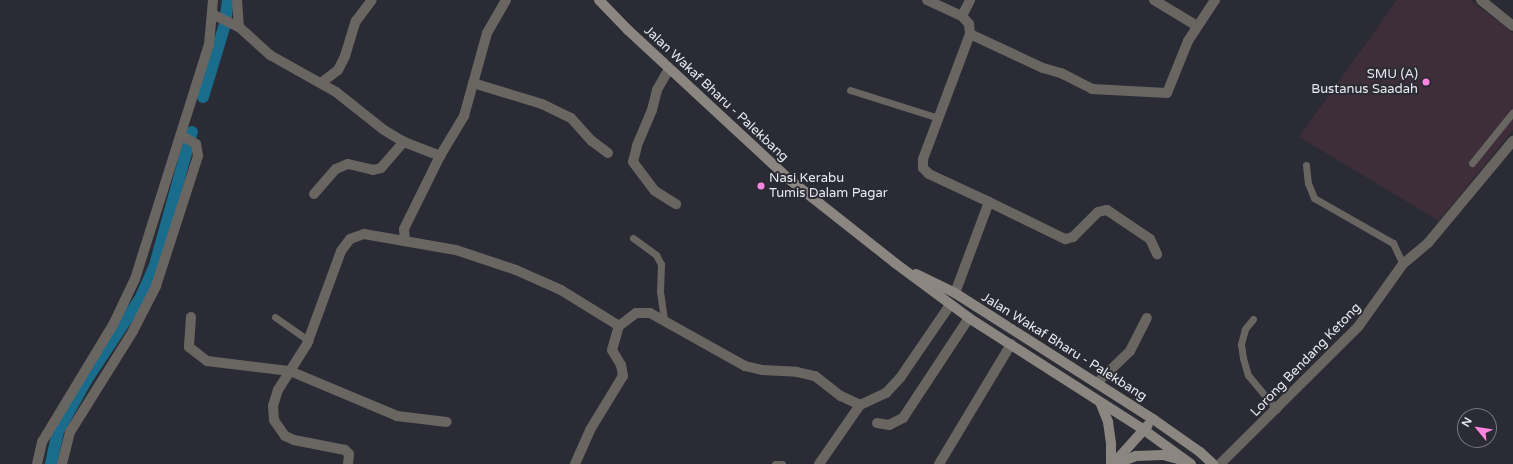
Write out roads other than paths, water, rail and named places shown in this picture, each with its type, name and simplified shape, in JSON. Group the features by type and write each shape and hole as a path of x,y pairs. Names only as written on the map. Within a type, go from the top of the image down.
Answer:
{"main road":[{"name":"Jalan Wakaf Bharu - Palekbang","path":"599,0 669,68 790,180 895,263 969,318 1144,430 1190,463"},
{"name":"Jalan Wakaf Bharu - Palekbang","path":"895,263 955,293 1097,383 1153,419 1200,452 1212,464"},
{"path":"1100,402 1112,444 1112,464"},
{"path":"1112,464 1153,419"},
{"path":"1116,464 1136,456 1163,455 1190,463"}],"street":[{"path":"37,464 42,442 114,323 135,279 182,136 209,45 217,16 213,0"},
{"path":"237,0 239,27"},
{"path":"321,83 338,70 346,56 356,22 372,0"},
{"path":"405,241 404,229 440,156 464,116 487,33 506,0"},
{"path":"927,0 962,16 969,24 970,34 923,159 923,168 929,174 1065,239 1073,237 1098,212 1107,210 1150,239 1158,254"},
{"path":"962,16 970,0"},
{"path":"1154,0 1197,26"},
{"path":"970,34 1043,68 1061,72 1092,89 1164,93 1170,91 1181,54 1197,26 1215,0"},
{"path":"1481,0 1513,26"},
{"path":"217,16 239,27 270,55 336,92 384,130 404,142 440,156"},
{"path":"669,68 657,90 652,110 637,146 633,162 655,191 676,204"},
{"path":"473,83 542,104 571,118 592,141 608,153"},
{"path":"62,464 70,432 132,331 156,286 198,156 198,147 193,142 182,136"},
{"name":"Lorong Bendang Ketong","path":"1220,464 1277,410 1358,328 1403,264 1428,243 1513,141"},
{"path":"314,194 336,169 348,164 373,170 381,168 404,142"},
{"path":"955,293 989,202"},
{"path":"348,464 349,454 345,450 294,440 278,429 273,412 274,397 308,341 345,244 356,236 364,234 456,250 516,270 561,290 620,326"},
{"path":"819,464 860,405 886,393 950,305"},
{"path":"575,464 590,430 623,376 621,365 612,350 620,326 641,311 650,312 746,366 762,370 797,372 816,376 841,396 860,405"},
{"path":"191,317 190,347 200,358 216,364 290,371 397,416 447,422"},
{"path":"877,423 889,425 904,418 969,318"},
{"path":"1097,383 1130,351 1148,318"},
{"path":"939,464 1011,344"}],"lane":[{"path":"850,90 939,118"},
{"path":"1472,163 1513,112"},
{"path":"1306,165 1308,183 1314,198 1393,243 1403,264"},
{"path":"633,238 656,255 661,264 660,290 664,321"},
{"path":"275,317 308,341"},
{"path":"1253,319 1245,329 1241,344 1243,358 1248,375 1277,410"},
{"path":"775,464 782,464"}],"waterway":[{"path":"203,97 225,24 228,0"},
{"path":"51,464 58,431 87,379 141,297 155,265 192,132"}],"place":[{"name":"SMU (A) Bustanus Saadah","path":"1426,82"},
{"name":"Nasi Kerabu Tumis Dalam Pagar","path":"761,186"}]}
